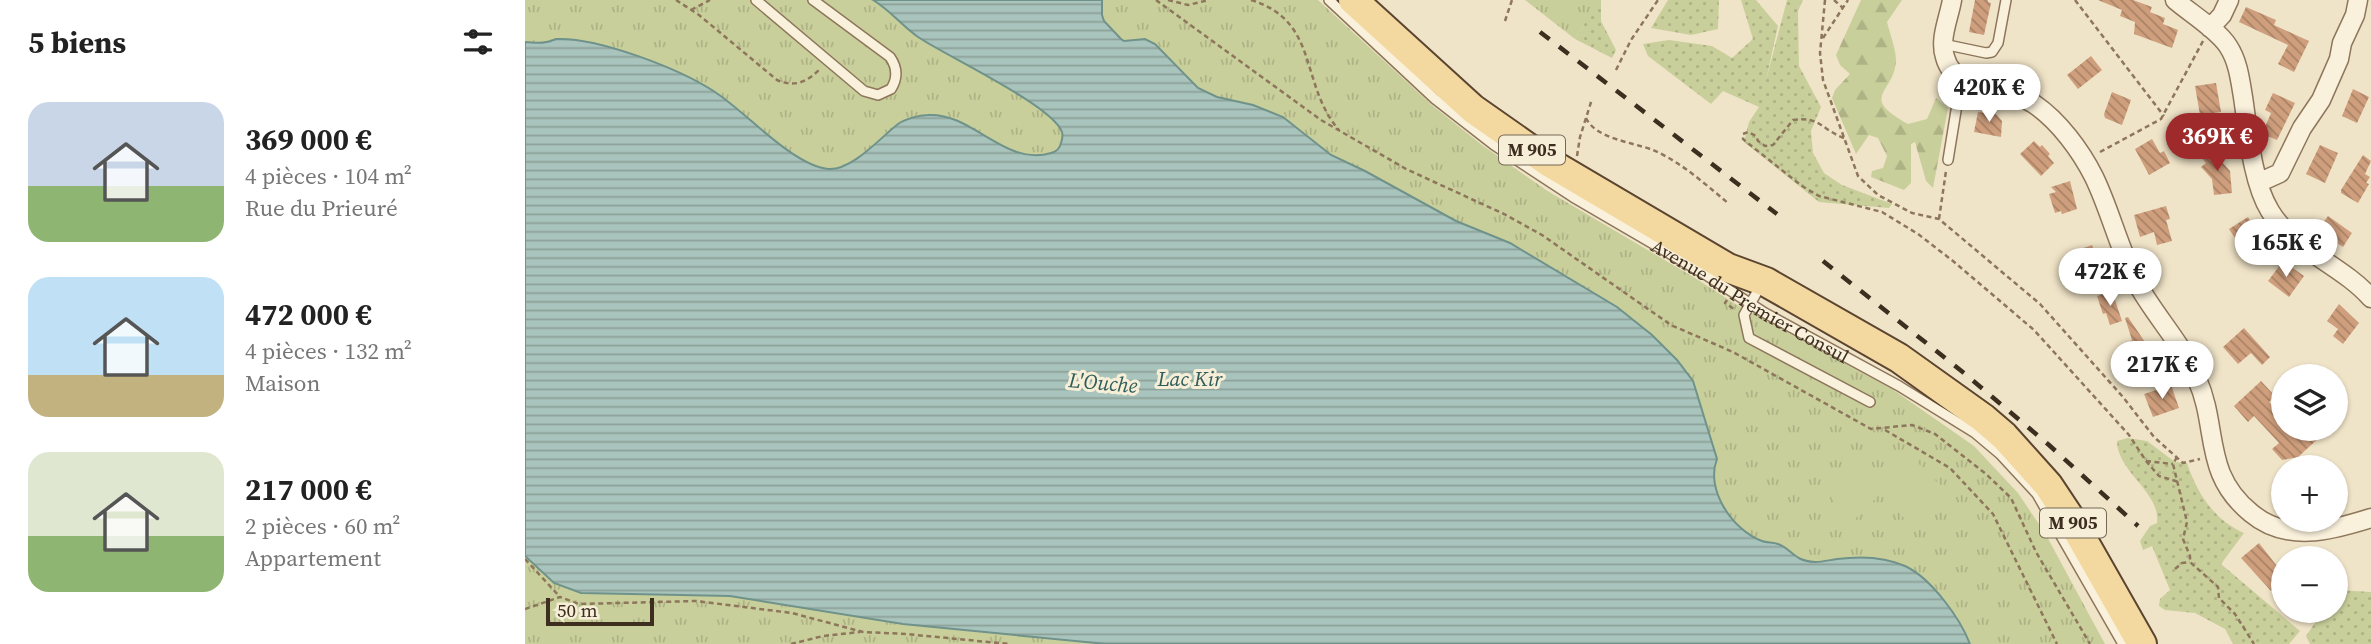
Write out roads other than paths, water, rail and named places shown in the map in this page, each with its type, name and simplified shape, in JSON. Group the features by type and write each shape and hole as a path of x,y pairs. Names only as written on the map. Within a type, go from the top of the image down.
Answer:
{"main road":[{"name":"Avenue du Premier Consul","path":"1353,0 1473,109 1574,177 1732,270 1760,294 1899,358 1983,418 2004,436 2048,485 2142,644"}],"street":[{"path":"1952,0 1943,44 1949,68 1961,80 2032,103 2056,124 2084,160 2101,193 2115,234 2138,285 2198,380 2205,403 2214,457 2226,485 2237,500 2267,525 2303,533 2344,527 2371,518"},
{"path":"2175,0 2226,43 2235,57 2254,164 2270,211 2286,231 2371,298"},
{"path":"2210,28 2222,15 2229,0"},
{"path":"2260,182 2280,173 2285,165 2302,128 2321,100 2335,69 2342,43 2363,3"}],"lane":[{"path":"756,0 870,94 885,93 894,85 895,64 890,57 813,0"},
{"name":"Avenue du Premier Consul","path":"1329,0 1435,99 1494,145 1573,197 1760,294 1975,433 2000,454 2037,494 2123,644"},
{"path":"1943,44 1986,53 1992,51 1998,43 2006,0"},
{"path":"1948,160 1961,80"},
{"path":"1760,294 1744,315 1749,338 1870,402"}],"water":[{"name":"Lac Kir","path":"873,0 1102,0 1104,21 1121,39 1145,39 1155,44 1198,88 1217,97 1253,105 1283,117 1331,155 1456,221 1510,243 1617,307 1652,335 1693,381 1717,459 1714,471 1718,495 1731,518 1741,528 1751,536 1778,544 1808,561 1871,558 1905,566 1934,589 1959,623 1970,644 1106,644 903,624 730,596 581,593 554,583 525,556 525,42 541,43 556,39 594,43 660,65 715,92 785,148 814,165 828,169 847,165 901,122 924,115 944,116 959,122 1019,153 1034,155 1053,152 1059,148 1062,132 1039,108 918,37"}],"railway":[{"path":"1540,32 1777,214"},
{"path":"1823,261 1964,373 2138,526"}],"water label":[{"name":"L'Ouche","path":"1103,383"}]}
